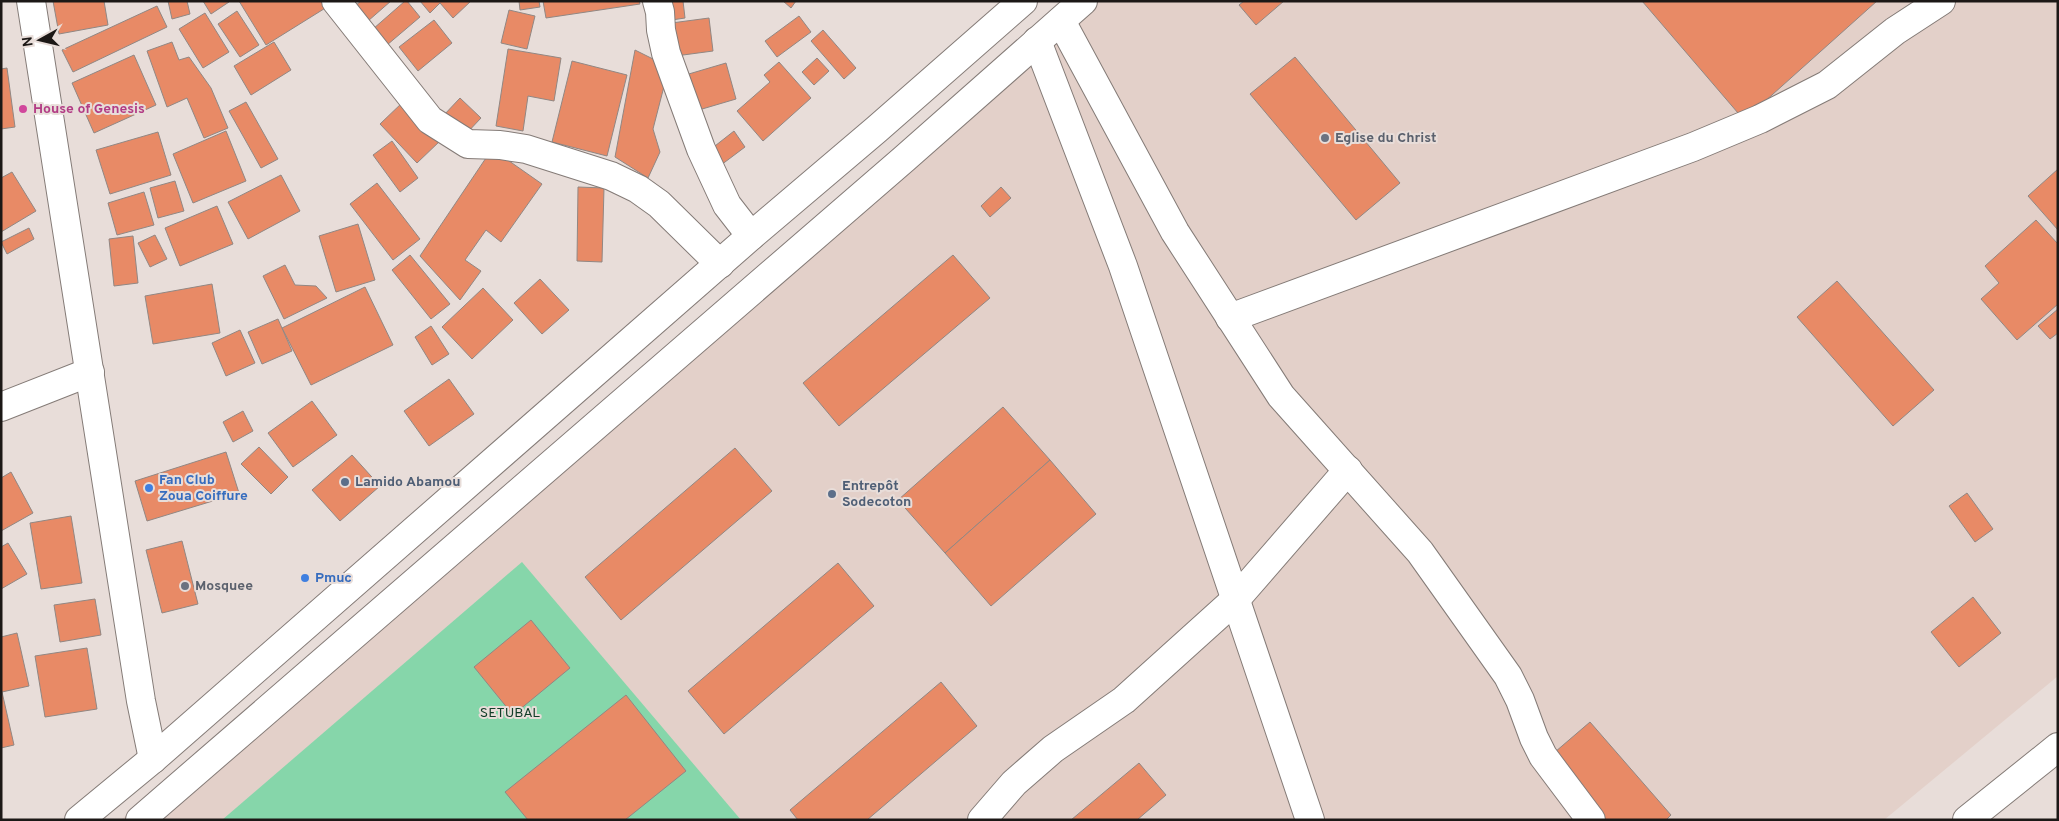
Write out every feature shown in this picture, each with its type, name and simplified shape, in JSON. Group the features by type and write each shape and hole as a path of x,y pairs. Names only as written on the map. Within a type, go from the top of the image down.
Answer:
{"street":[{"path":"31,1 141,701 152,759"},
{"path":"336,1 430,120 468,144 500,144 526,149 611,176 638,189 659,204 720,264"},
{"path":"658,1 666,53 700,149 726,205 750,236"},
{"path":"79,820 152,759 750,236 877,129 1023,1"},
{"path":"140,820 911,153 1083,1"},
{"path":"1230,318 1693,146 1760,119 1827,85 1894,31 1941,1"},
{"path":"1061,21 1175,232 1281,396 1420,552 1508,676 1543,756 1567,791 1591,820"},
{"path":"1037,41 1123,266 1310,820"},
{"path":"1,407 90,372"},
{"path":"982,820 1014,783 1040,760 1124,700 1236,599 1348,470"},
{"path":"1967,820 2058,747"}],"shaded area":[{"path":"1064,1 2058,1 2058,676 1884,820 121,820"}],"green space":[{"name":"SETUBAL","path":"522,562 741,820 222,820"}],"building":[{"path":"53,1 104,1 108,25 59,34"},
{"path":"168,1 187,1 190,14 172,19"},
{"path":"203,1 229,1 229,2 211,14"},
{"path":"239,1 323,1 327,7 266,45"},
{"path":"361,1 391,1 368,21 355,6"},
{"path":"405,1 420,17 387,45 373,29"},
{"path":"420,1 471,1 453,18 440,3 430,13"},
{"path":"519,1 539,1 540,7 520,10"},
{"path":"543,1 639,1 640,4 546,18"},
{"path":"663,1 683,1 685,18 665,21"},
{"path":"783,1 796,1 791,8"},
{"path":"1244,1 1284,1 1256,25 1239,5"},
{"path":"1642,1 1877,1 1744,120"},
{"path":"157,6 167,27 73,72 62,50"},
{"path":"509,10 535,16 527,49 501,43"},
{"path":"237,11 259,45 240,57 218,24"},
{"path":"205,13 229,52 203,68 179,29"},
{"path":"799,16 811,32 777,57 765,41"},
{"path":"709,18 713,51 668,57 664,24"},
{"path":"434,20 452,43 418,71 399,47"},
{"path":"823,30 856,68 844,79 811,41"},
{"path":"172,42 179,60 189,57 211,88 228,128 204,138 187,98 167,107 147,51"},
{"path":"274,42 291,70 251,95 234,66"},
{"path":"508,49 561,58 554,101 528,96 523,131 496,126"},
{"path":"635,50 669,67 653,129 660,152 648,178 615,157"},
{"path":"134,55 156,105 94,133 72,83"},
{"name":"Eglise du Christ","path":"1295,57 1400,183 1356,220 1250,94"},
{"path":"817,58 829,71 814,85 802,72"},
{"path":"572,61 627,75 607,156 552,142"},
{"path":"779,62 811,98 763,141 737,111 770,82 764,75"},
{"path":"726,63 736,99 692,112 682,76"},
{"path":"7,68 15,127 1,129 1,69"},
{"path":"460,98 481,118 464,136 443,116"},
{"path":"404,101 441,140 417,163 380,124"},
{"path":"246,102 278,159 261,168 229,111"},
{"path":"226,131 246,181 193,203 173,154"},
{"path":"734,131 745,147 717,168 706,153"},
{"path":"158,132 171,175 110,194 96,150"},
{"path":"392,141 418,178 400,192 373,155"},
{"path":"492,149 542,184 501,242 486,230 465,260 481,271 460,300 420,256"},
{"path":"2058,169 2058,230 2028,196"},
{"path":"12,172 36,211 1,232 1,178"},
{"path":"281,175 300,211 248,239 228,202"},
{"path":"175,181 184,211 158,218 150,188"},
{"path":"377,183 420,239 393,260 350,204"},
{"path":"578,187 604,188 602,262 577,261"},
{"path":"1001,187 1011,198 990,217 981,206"},
{"path":"144,192 154,225 117,235 108,203"},
{"path":"217,206 233,244 180,266 165,228"},
{"path":"2036,220 2058,244 2058,304 2017,340 1981,299 1999,283 1985,266"},
{"path":"358,224 375,280 336,292 319,236"},
{"path":"29,228 34,239 7,254 1,242"},
{"path":"155,235 167,259 150,267 138,243"},
{"path":"133,236 138,283 114,286 109,239"},
{"path":"410,255 450,304 431,319 392,270"},
{"path":"953,255 990,298 839,426 803,383"},
{"path":"285,265 295,285 316,286 327,298 284,319 263,276"},
{"path":"540,279 569,310 542,334 514,303"},
{"path":"1837,281 1934,390 1893,426 1797,317"},
{"path":"212,284 220,333 153,344 145,296"},
{"path":"365,287 393,345 311,385 282,328"},
{"path":"483,288 513,320 472,359 442,327"},
{"path":"2058,309 2058,333 2050,339 2038,326"},
{"path":"278,319 292,351 262,364 248,332"},
{"path":"431,326 449,354 432,365 415,337"},
{"path":"240,330 255,363 226,376 212,343"},
{"path":"449,379 474,414 429,446 404,411"},
{"path":"312,401 337,435 293,467 268,433"},
{"path":"1003,407 1050,460 945,553 898,500"},
{"path":"243,411 253,431 233,442 223,422"},
{"path":"259,447 288,477 271,494 241,464"},
{"path":"735,448 772,491 621,620 585,577"},
{"path":"226,452 239,493 147,521 135,481"},
{"path":"352,455 380,486 340,521 312,490"},
{"path":"1050,460 1096,514 991,606 945,553"},
{"path":"11,472 33,513 1,531 1,478"},
{"path":"1967,493 1993,529 1975,542 1949,506"},
{"path":"71,516 82,583 41,589 30,523"},
{"path":"182,541 198,604 162,613 146,550"},
{"path":"8,543 27,574 1,589 1,547"},
{"path":"838,563 874,606 724,734 688,691"},
{"path":"1973,597 2001,633 1959,667 1931,632"},
{"path":"95,599 101,635 60,642 54,605"},
{"path":"531,620 570,668 513,715 474,667"},
{"path":"17,633 29,686 2,692 14,745 1,748 1,637"},
{"path":"87,648 97,709 45,717 35,656"},
{"path":"941,682 977,726 867,820 798,820 790,810"},
{"path":"626,695 686,771 625,820 528,820 505,792"},
{"path":"1590,722 1671,815 1666,820 1602,820 1548,758"},
{"path":"1139,763 1166,795 1137,820 1071,820"}],"place":[{"name":"House of Genesis","path":"23,109"},
{"name":"Eglise du Christ","path":"1325,138"},
{"name":"Lamido Abamou","path":"345,482"},
{"name":"Fan Club Zoua Coiffure","path":"149,488"},
{"name":"Entrepôt Sodecoton","path":"832,494"},
{"name":"Pmuc","path":"305,578"},
{"name":"Mosquee","path":"185,586"}]}
